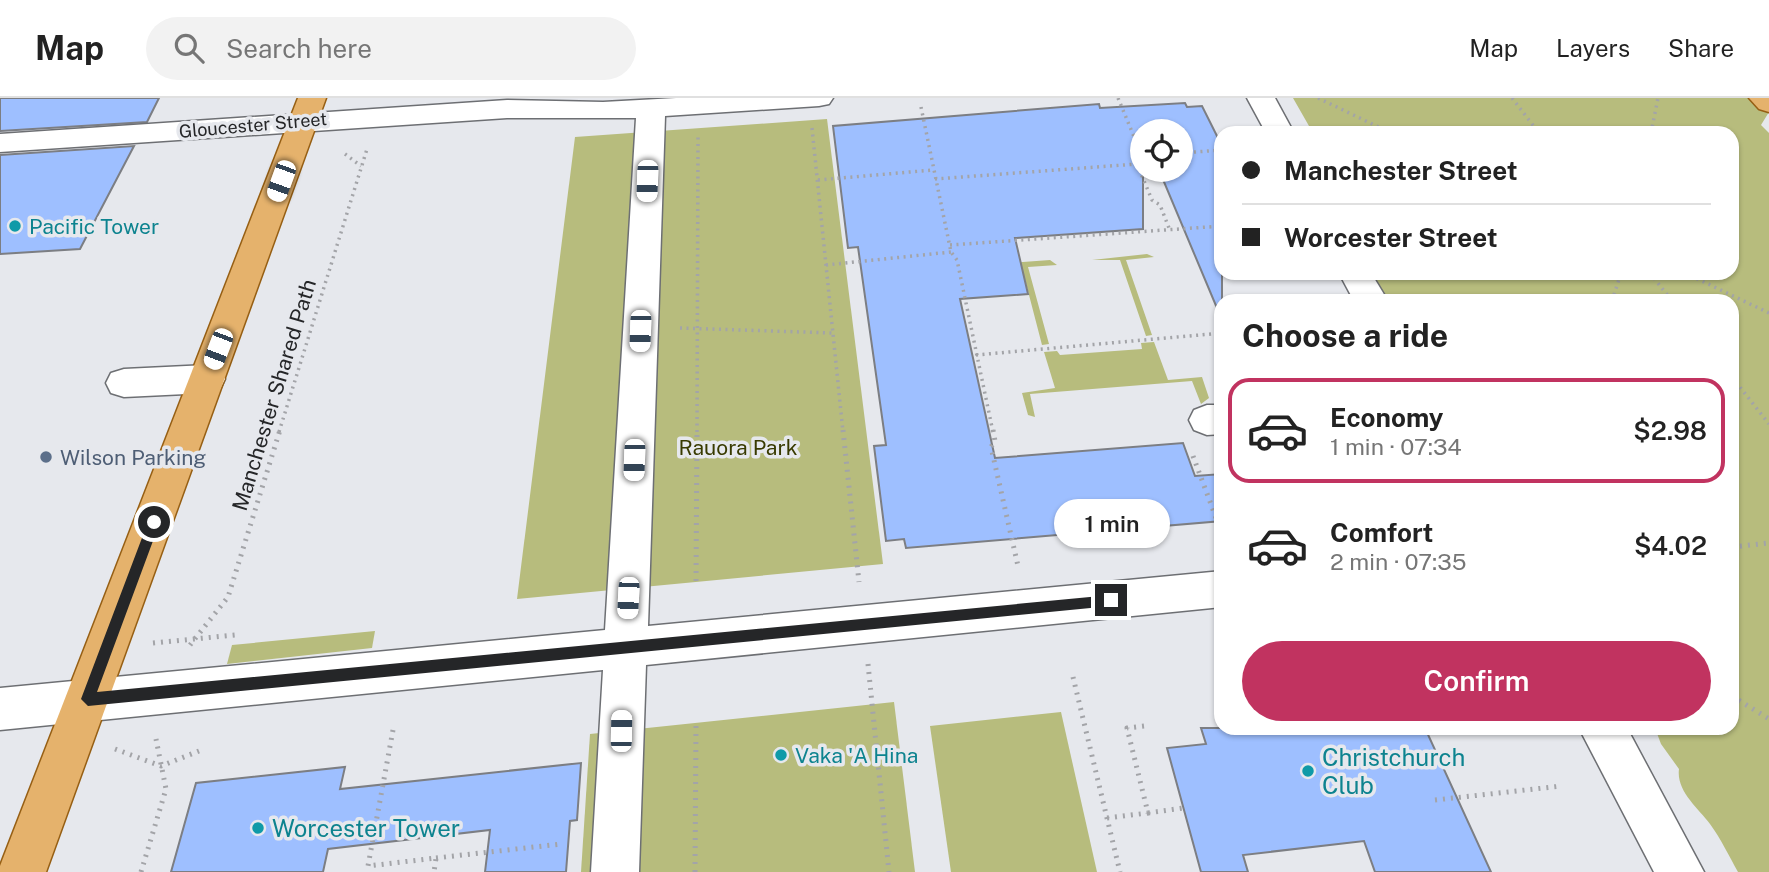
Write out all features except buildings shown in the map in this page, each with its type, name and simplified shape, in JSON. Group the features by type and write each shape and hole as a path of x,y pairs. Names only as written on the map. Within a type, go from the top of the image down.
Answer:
{"main road":[{"path":"1763,98 1769,103"},
{"path":"22,872 308,109"}],"street":[{"name":"Gloucester Street","path":"506,109 581,98"},
{"path":"1261,98 1276,126"},
{"path":"615,872 651,108"},
{"name":"Gloucester Street","path":"0,143 308,109 377,116 506,109 815,109"},
{"path":"124,383 207,379"},
{"path":"0,709 1214,590"},
{"path":"1606,735 1680,872"}],"path":[{"path":"1118,98 1130,127"},
{"path":"1318,98 1376,126"},
{"path":"1512,98 1534,126"},
{"path":"1652,126 1658,98"},
{"path":"921,107 951,252 957,260 995,441 991,447 1019,569"},
{"path":"815,109 818,180 860,588"},
{"name":"Manchester Shared Path","path":"188,649 228,597 377,116"},
{"path":"696,581 698,129"},
{"path":"1193,152 1214,151"},
{"path":"341,152 361,166"},
{"path":"935,179 1130,165"},
{"path":"818,180 933,170"},
{"path":"1144,182 1152,200 1160,205 1170,229"},
{"path":"950,245 1214,226"},
{"path":"826,265 951,252"},
{"path":"1656,280 1666,294"},
{"path":"1700,280 1729,294"},
{"path":"1739,299 1769,313"},
{"path":"640,331 698,327 833,334"},
{"path":"976,355 1214,335"},
{"path":"1739,386 1769,424"},
{"path":"1193,455 1214,512"},
{"path":"1739,546 1769,543"},
{"path":"150,643 235,635"},
{"path":"867,659 889,872"},
{"path":"1073,677 1120,872"},
{"path":"1739,700 1769,719"},
{"path":"695,872 696,723"},
{"path":"1144,726 1126,727 1148,813"},
{"path":"141,872 166,789 153,727"},
{"path":"393,730 367,869 561,844"},
{"path":"112,748 161,765 200,751"},
{"path":"1435,800 1562,786"},
{"path":"1107,818 1183,808"},
{"path":"434,872 436,858"}],"green space":[{"path":"1293,98 1758,98 1769,112 1761,125 1769,133 1769,872 1738,872 1714,830 1684,792 1679,769 1658,735 1739,735 1739,294 1376,294 1368,280 1739,280 1739,126 1309,126"},
{"name":"Rauora Park","path":"827,119 883,564 517,599 575,137"},
{"path":"1147,254 1154,257 1126,260 1152,335 1146,336 1120,260 1092,260"},
{"path":"1050,260 1057,265 1028,267 1049,344 1042,345 1022,268 992,270 996,264"},
{"path":"1154,342 1168,380 1202,377 1209,398 1201,404 1192,381 1030,394 1035,417 1028,415 1022,393 1055,388 1044,352 1057,351 1060,355 1142,349 1141,343"},
{"path":"375,631 372,648 227,664 232,645"},
{"path":"894,702 915,872 581,872 590,734"},
{"path":"1061,712 1097,872 951,872 930,726"}],"place":[{"name":"Pacific Tower","path":"15,226"},
{"name":"Wilson Parking","path":"46,457"},
{"name":"Vaka 'A Hina","path":"781,755"},
{"name":"Christchurch Club","path":"1308,771"},
{"name":"Worcester Tower","path":"258,828"}],"route":[{"path":"154,522 88,699 1111,600"}]}
